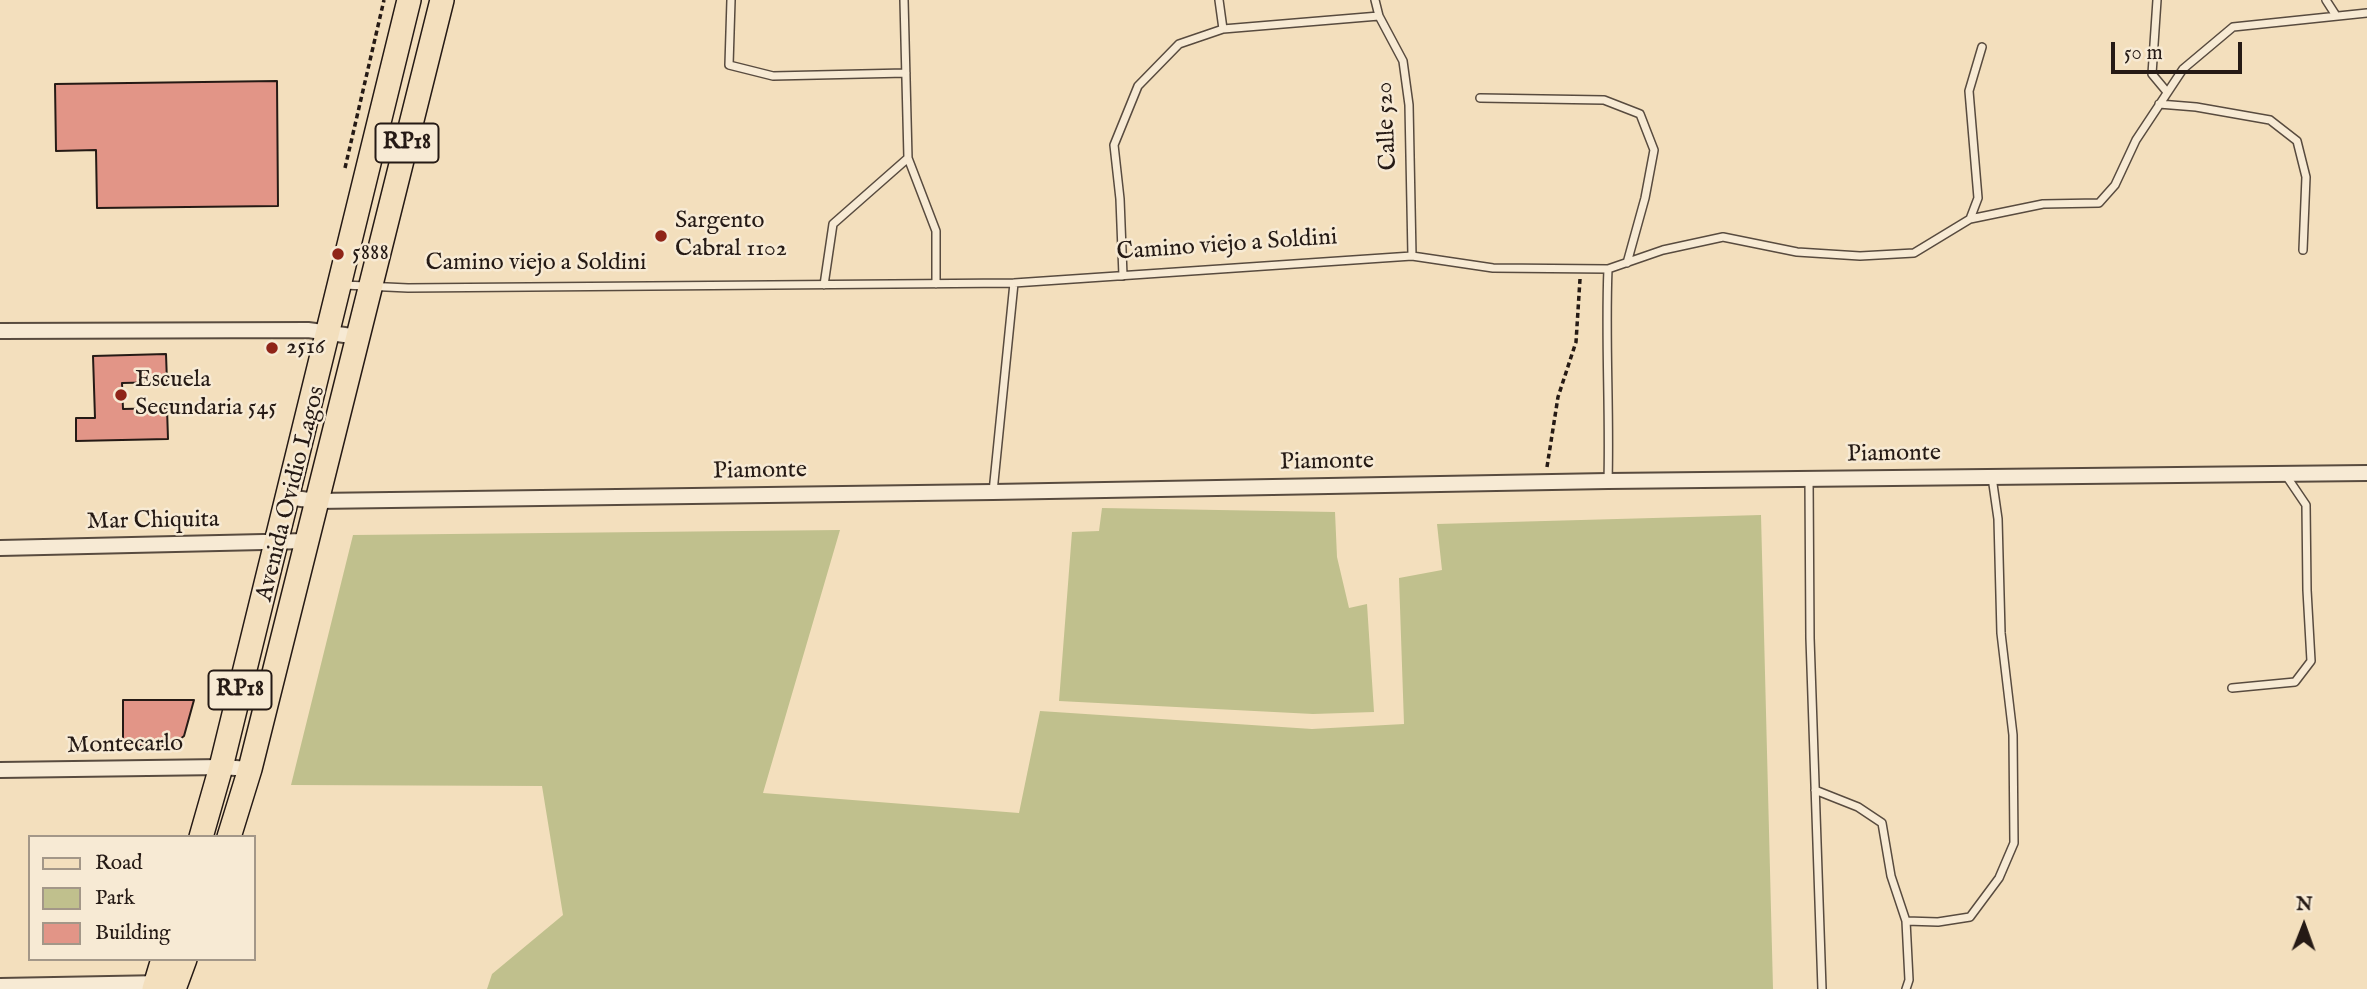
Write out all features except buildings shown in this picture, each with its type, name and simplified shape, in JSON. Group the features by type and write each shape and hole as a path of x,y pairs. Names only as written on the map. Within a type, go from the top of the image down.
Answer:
{"main road":[{"name":"Avenida Ovidio Lagos","path":"202,835 221,767 409,0"},
{"name":"Avenida Ovidio Lagos","path":"230,835 250,769 442,0"},
{"path":"163,961 165,986"},
{"path":"165,986 184,961"}],"street":[{"path":"0,331 308,330 359,337"},
{"name":"Piamonte","path":"287,497 316,501 1809,478 2367,473"},
{"name":"Mar Chiquita","path":"0,548 307,541"},
{"name":"Montecarlo","path":"0,771 221,767 250,769"},
{"path":"0,986 165,986"}],"lane":[{"path":"731,0 729,65 773,76 906,73"},
{"path":"904,0 908,158 936,231 936,284"},
{"path":"1219,0 1223,29"},
{"name":"Calle 520","path":"1375,0 1380,16 1403,61 1409,105 1412,256"},
{"path":"2157,0 2152,74 2167,92"},
{"path":"2326,0 2335,14"},
{"path":"2303,250 2306,177 2297,141 2270,120 2196,107 2159,104 2183,69 2233,27 2335,14 2367,13"},
{"path":"1123,276 1115,145 1138,86 1179,44 1223,29 1380,16"},
{"path":"1970,219 1978,198 1969,91 1982,47"},
{"path":"1480,98 1604,100 1640,114 1654,150 1645,198 1627,263"},
{"name":"Camino viejo a Soldini","path":"340,285 1014,283 1412,256 1493,268 1580,270 1608,269 1663,250 1723,237 1797,252 1860,256 1914,253 1970,219 2043,204 2099,202 2115,185 2136,140 2159,104"},
{"path":"824,285 833,224 908,158"},
{"path":"1608,269 1608,481"},
{"path":"993,492 1014,283"},
{"path":"2232,688 2295,682 2311,661 2306,590 2306,505 2285,473"},
{"path":"1906,921 1938,922 1969,917 1999,878 2014,843 2013,735 2001,633 1998,519 1992,477"},
{"path":"1809,478 1810,638 1822,989"},
{"path":"1815,790 1858,807 1882,823 1891,876 1906,921 1909,980 1906,989"}],"path":[{"path":"1545,482 1558,397 1576,342 1580,270"}],"green space":[{"path":"1102,508 1335,512 1337,557 1349,608 1367,604 1374,712 1313,714 1059,701 1072,532 1099,531"},
{"path":"1761,515 1773,989 487,989 492,974 563,915 542,786 291,785 353,535 840,530 763,793 1019,813 1040,711 1312,729 1404,724 1399,578 1442,570 1437,524"}],"place":[{"name":"Sargento Cabral 1102","path":"661,236"},
{"name":"5888","path":"338,254"},
{"name":"2516","path":"272,348"},
{"name":"Escuela Secundaria 545","path":"121,395"}]}
